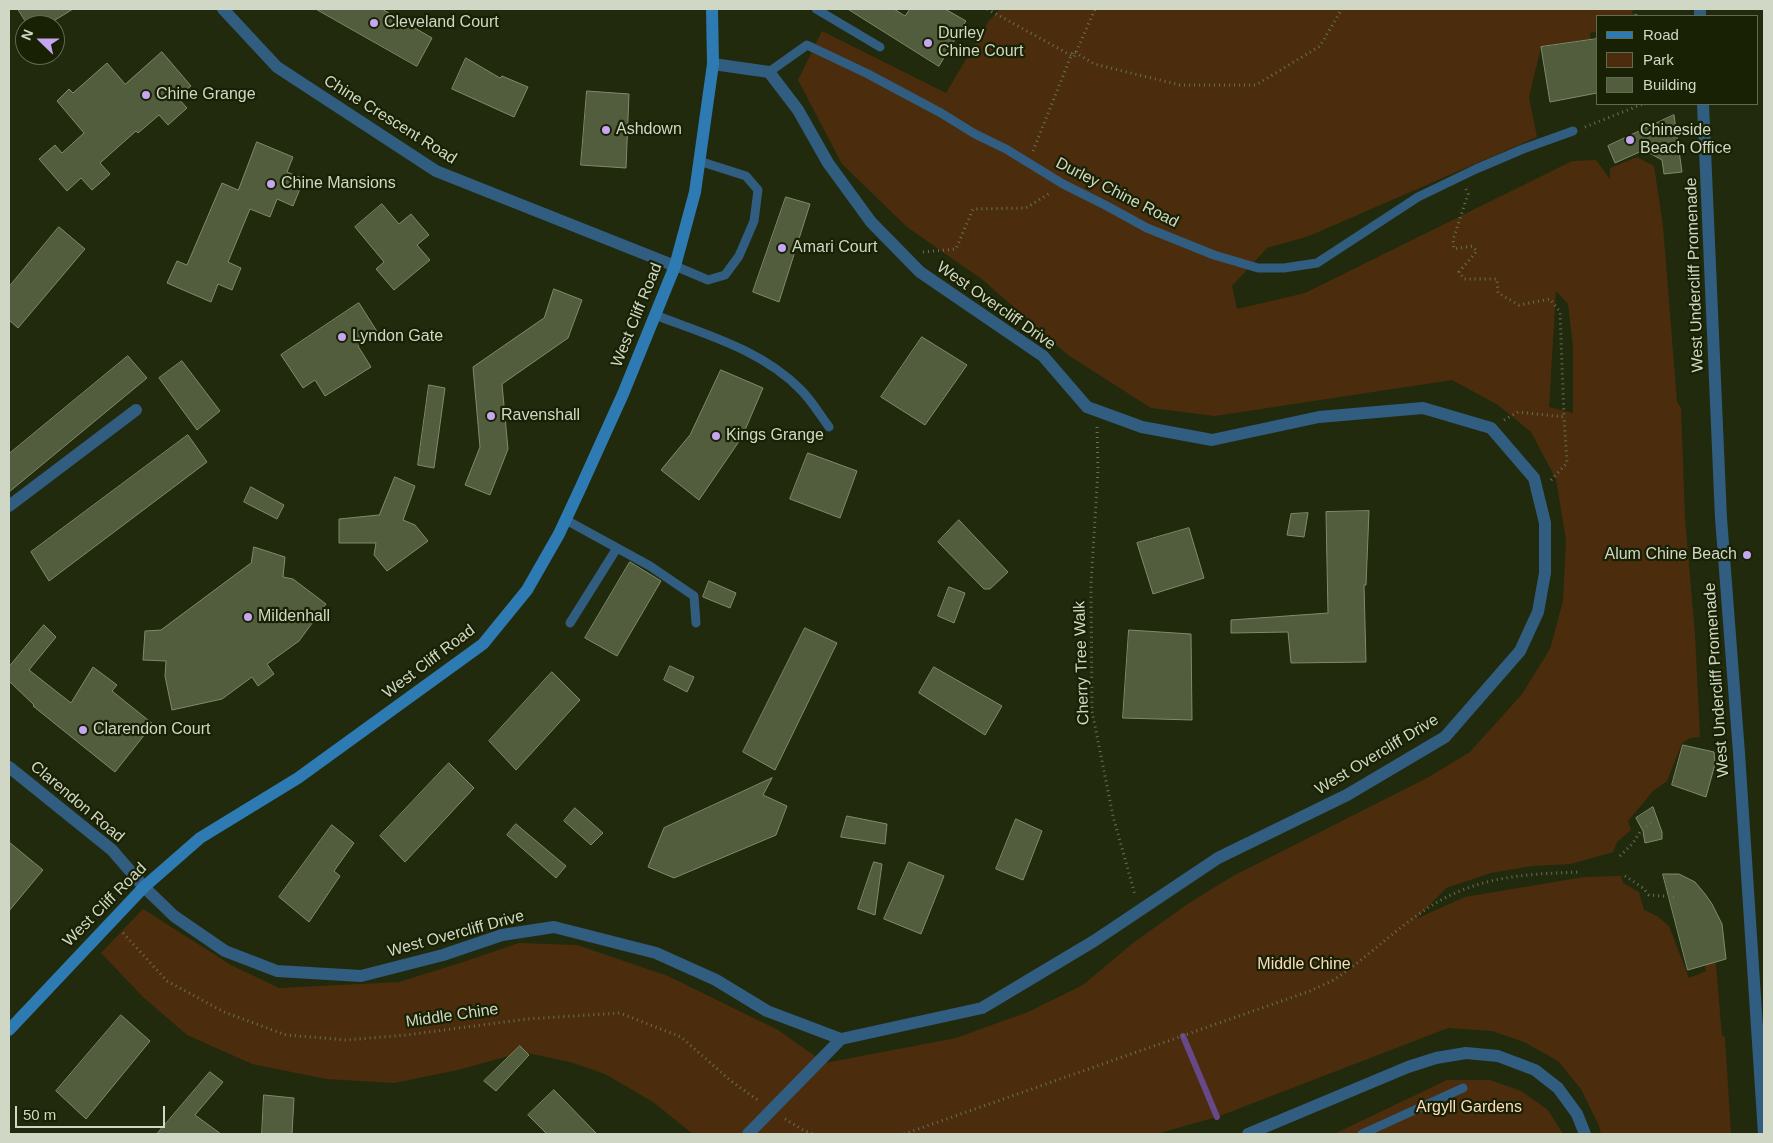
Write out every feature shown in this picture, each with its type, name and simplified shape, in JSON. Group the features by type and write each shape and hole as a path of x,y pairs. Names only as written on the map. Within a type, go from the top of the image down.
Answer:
{"street":[{"name":"Chine Crescent Road","path":"223,9 278,67 436,172 675,266"},
{"name":"West Cliff Road","path":"9,1030 144,887 200,838 298,778 483,644 527,590 566,520 624,394 675,266 695,192 713,64 712,9"},
{"path":"713,64 770,72"},
{"name":"West Overcliff Drive","path":"144,887 174,916 225,950 277,971 361,976 442,955 502,935 554,927 656,953 716,980 767,1011 841,1038 982,1008 1094,941 1218,858 1347,795 1445,737 1520,652 1538,612 1545,573 1545,523 1534,478 1491,428 1423,408 1319,417 1212,440 1142,426 1088,407 1043,356 920,272 871,222 828,163 798,110 770,72"},
{"name":"West Undercliff Promenade","path":"1703,105 1721,518 1739,753 1764,1134"},
{"path":"9,506 136,410"},
{"name":"Clarendon Road","path":"9,767 112,850 144,887"},
{"path":"748,1134 841,1038"},
{"path":"1248,1134 1408,1068 1436,1058 1466,1053 1498,1056 1535,1070 1558,1088 1577,1114 1584,1134"}],"lane":[{"path":"816,9 880,47"},
{"name":"Durley Chine Road","path":"770,72 807,45 868,74 975,134 1006,149 1063,184 1147,228 1214,255 1258,268 1284,268 1317,263 1418,197 1523,149 1573,131"},
{"path":"675,266 708,280 725,276 739,256 754,221 758,190 746,176 699,161"},
{"path":"655,315 743,348 776,367 802,391 829,427"},
{"path":"566,520 650,566 694,596 696,622"},
{"path":"570,623 618,548"},
{"path":"1362,1134 1463,1088"}],"path":[{"path":"987,9 1072,56"},
{"path":"1028,163 1072,56 1074,57 1096,9"},
{"path":"1076,53 1094,64 1180,85 1256,85 1320,46 1342,9"},
{"path":"1573,131 1641,105"},
{"path":"1460,177 1468,194 1453,240 1454,249 1472,246 1477,251 1460,272 1464,279 1497,279 1498,293 1519,305 1550,299 1560,312 1567,463 1537,493"},
{"path":"903,254 956,249 973,209 1026,208 1063,184"},
{"name":"Cherry Tree Walk","path":"1097,410 1098,470 1091,586 1092,711 1113,816 1140,910"},
{"path":"1491,428 1518,412 1564,417"},
{"path":"1620,856 1633,843 1641,830 1654,821"},
{"path":"904,1134 1310,991 1339,976 1421,913 1464,889 1499,878 1527,874 1580,872"},
{"path":"1625,876 1644,888 1649,895 1675,897"},
{"name":"Middle Chine","path":"121,931 167,981 224,1012 286,1035 347,1040 406,1036 527,1019 620,1013 681,1037 731,1080 764,1104"},
{"path":"778,1114 813,1134"}],"green space":[{"path":"1000,9 1632,9 1633,15 1596,15 1596,31 1590,33 1591,39 1541,47 1529,97 1537,137 1309,236 1267,248 1232,286 1237,309 1305,293 1572,161 1596,160 1610,179 1610,168 1637,157 1654,166 1663,226 1677,402 1681,408 1685,518 1695,635 1700,737 1690,738 1682,743 1667,781 1653,791 1628,821 1631,830 1617,842 1613,852 1571,864 1532,866 1491,873 1446,888 1416,919 1465,897 1584,877 1621,876 1623,883 1639,892 1644,910 1657,916 1669,926 1689,978 1706,971 1702,946 1714,942 1722,1036 1725,1037 1731,1134 1601,1134 1581,1089 1558,1061 1524,1042 1492,1031 1448,1028 1217,1117 1156,1134 693,1134 653,1102 605,1074 570,1062 523,1052 458,1070 394,1083 326,1079 252,1064 187,1035 143,997 101,953 143,909 231,965 279,988 399,982 519,943 577,945 668,976 778,1030 825,1063 956,1038 1028,1012 1083,985 1133,943 1189,903 1233,876 1427,778 1470,752 1522,694 1550,649 1563,601 1566,540 1556,479 1531,432 1498,405 1452,380 1215,416 1151,408 1068,355 983,280 907,227 842,164 798,80 822,31 946,93 988,22","holes":["1556,291 1568,304 1573,346 1573,413 1549,407"]},
{"name":"Argyll Gardens","path":"1447,1080 1490,1080 1521,1091 1548,1110 1563,1134 1334,1134"}],"building":[{"path":"18,9 73,9 63,15 22,15"},
{"name":"Cleveland Court","path":"316,9 382,9 432,38 417,66"},
{"name":"Durley Chine Court","path":"848,9 894,9 905,16 910,9 945,9 966,21 939,66"},
{"path":"1596,39 1596,93 1550,102 1541,47"},
{"path":"162,52 191,86 177,97 187,108 168,125 159,115 138,133 136,131 100,163 110,174 92,190 81,178 67,191 39,159 55,145 62,153 84,133 57,101 69,89 73,93 107,63 125,84"},
{"path":"466,58 500,78 502,76 528,87 514,117 452,89"},
{"name":"Ashdown","path":"587,91 629,94 626,168 581,165"},
{"path":"1674,115 1682,172 1664,174 1662,160 1644,150 1615,163 1608,146"},
{"path":"257,142 293,157 287,172 304,179 293,206 277,199 270,217 250,209 228,262 241,268 232,290 218,284 211,302 167,283 177,261 187,265 222,183 238,190"},
{"name":"Amari Court","path":"786,197 810,204 779,302 753,292"},
{"name":"Lyndon Gate","path":"382,204 399,224 411,214 429,235 417,245 430,260 394,290 376,269 384,262 355,227"},
{"path":"59,227 85,249 18,328 9,320 9,287"},
{"name":"Ravenshall","path":"554,289 582,300 568,338 502,384 508,449 490,495 465,485 480,447 473,367 544,318"},
{"name":"Lyndon Gate","path":"359,303 378,333 358,346 371,367 325,396 315,380 303,388 281,355"},
{"path":"922,337 967,365 925,425 881,397"},
{"path":"128,356 147,378 9,492 9,454"},
{"path":"182,361 220,411 197,430 159,378"},
{"name":"Kings Grange","path":"721,370 763,388 742,437 699,500 661,470 690,435"},
{"path":"429,385 445,388 434,468 418,465"},
{"path":"188,435 207,462 49,581 31,552"},
{"path":"808,453 857,471 840,518 790,499"},
{"path":"395,477 415,486 403,520 415,525 428,541 387,571 374,555 376,543 339,543 339,519 379,515"},
{"path":"251,487 284,505 277,519 244,502"},
{"path":"1369,511 1366,585 1364,585 1366,662 1291,663 1288,632 1231,633 1231,620 1328,613 1326,512"},
{"path":"1308,513 1304,537 1287,535 1291,514"},
{"path":"959,520 1008,572 990,589 984,589 938,542"},
{"path":"1189,528 1204,578 1153,594 1137,543"},
{"name":"Mildenhall","path":"254,547 285,557 283,577 293,579 326,604 299,641 267,664 274,674 258,686 252,677 222,699 172,710 165,676 166,661 143,660 145,631 161,630 251,563"},
{"path":"630,562 661,581 617,656 585,638"},
{"path":"709,581 736,593 730,608 703,597"},
{"path":"949,587 965,593 954,623 938,616"},
{"path":"44,625 56,637 29,670 71,703 93,667 117,685 112,691 153,724 115,772 33,706 9,681 9,667"},
{"path":"805,628 837,643 775,770 743,752"},
{"path":"1129,630 1191,634 1192,720 1123,718"},
{"path":"670,666 694,677 687,692 664,680"},
{"path":"934,667 1002,706 985,735 919,693"},
{"path":"552,672 580,700 516,770 489,741"},
{"path":"1683,745 1714,752 1715,764 1706,797 1672,785"},
{"path":"449,763 474,788 405,862 380,836"},
{"path":"772,778 763,795 787,806 776,835 674,878 648,867 664,828"},
{"path":"1653,807 1662,832 1662,839 1645,843 1643,831 1636,818"},
{"path":"575,808 603,833 591,845 564,821"},
{"path":"847,816 887,824 885,844 841,837"},
{"path":"1016,819 1042,831 1023,880 996,869"},
{"path":"516,824 566,866 556,878 507,835"},
{"path":"332,825 354,843 334,871 340,876 309,922 279,897"},
{"path":"9,842 43,870 9,911"},
{"path":"874,862 882,864 875,915 858,909"},
{"path":"909,862 944,876 921,934 884,919"},
{"path":"1663,874 1679,874 1695,882 1705,894 1722,924 1726,959 1688,970"},
{"path":"121,1015 150,1041 86,1119 56,1091"},
{"path":"520,1046 529,1055 496,1091 484,1081"},
{"path":"210,1072 223,1082 195,1115 221,1134 157,1134"},
{"path":"554,1090 597,1134 547,1134 528,1115"},
{"path":"264,1095 294,1098 292,1134 262,1134"}],"waterway":[{"path":"1183,1036 1217,1117"}],"place":[{"name":"Cleveland Court","path":"374,23"},
{"name":"Durley Chine Court","path":"928,43"},
{"name":"Chine Grange","path":"146,95"},
{"name":"Ashdown","path":"606,130"},
{"name":"Chineside Beach Office","path":"1630,140"},
{"name":"Chine Mansions","path":"271,184"},
{"name":"Amari Court","path":"782,248"},
{"name":"Lyndon Gate","path":"342,337"},
{"name":"Ravenshall","path":"491,416"},
{"name":"Kings Grange","path":"716,436"},
{"name":"Alum Chine Beach","path":"1747,555"},
{"name":"Mildenhall","path":"248,617"},
{"name":"Clarendon Court","path":"83,730"}]}
